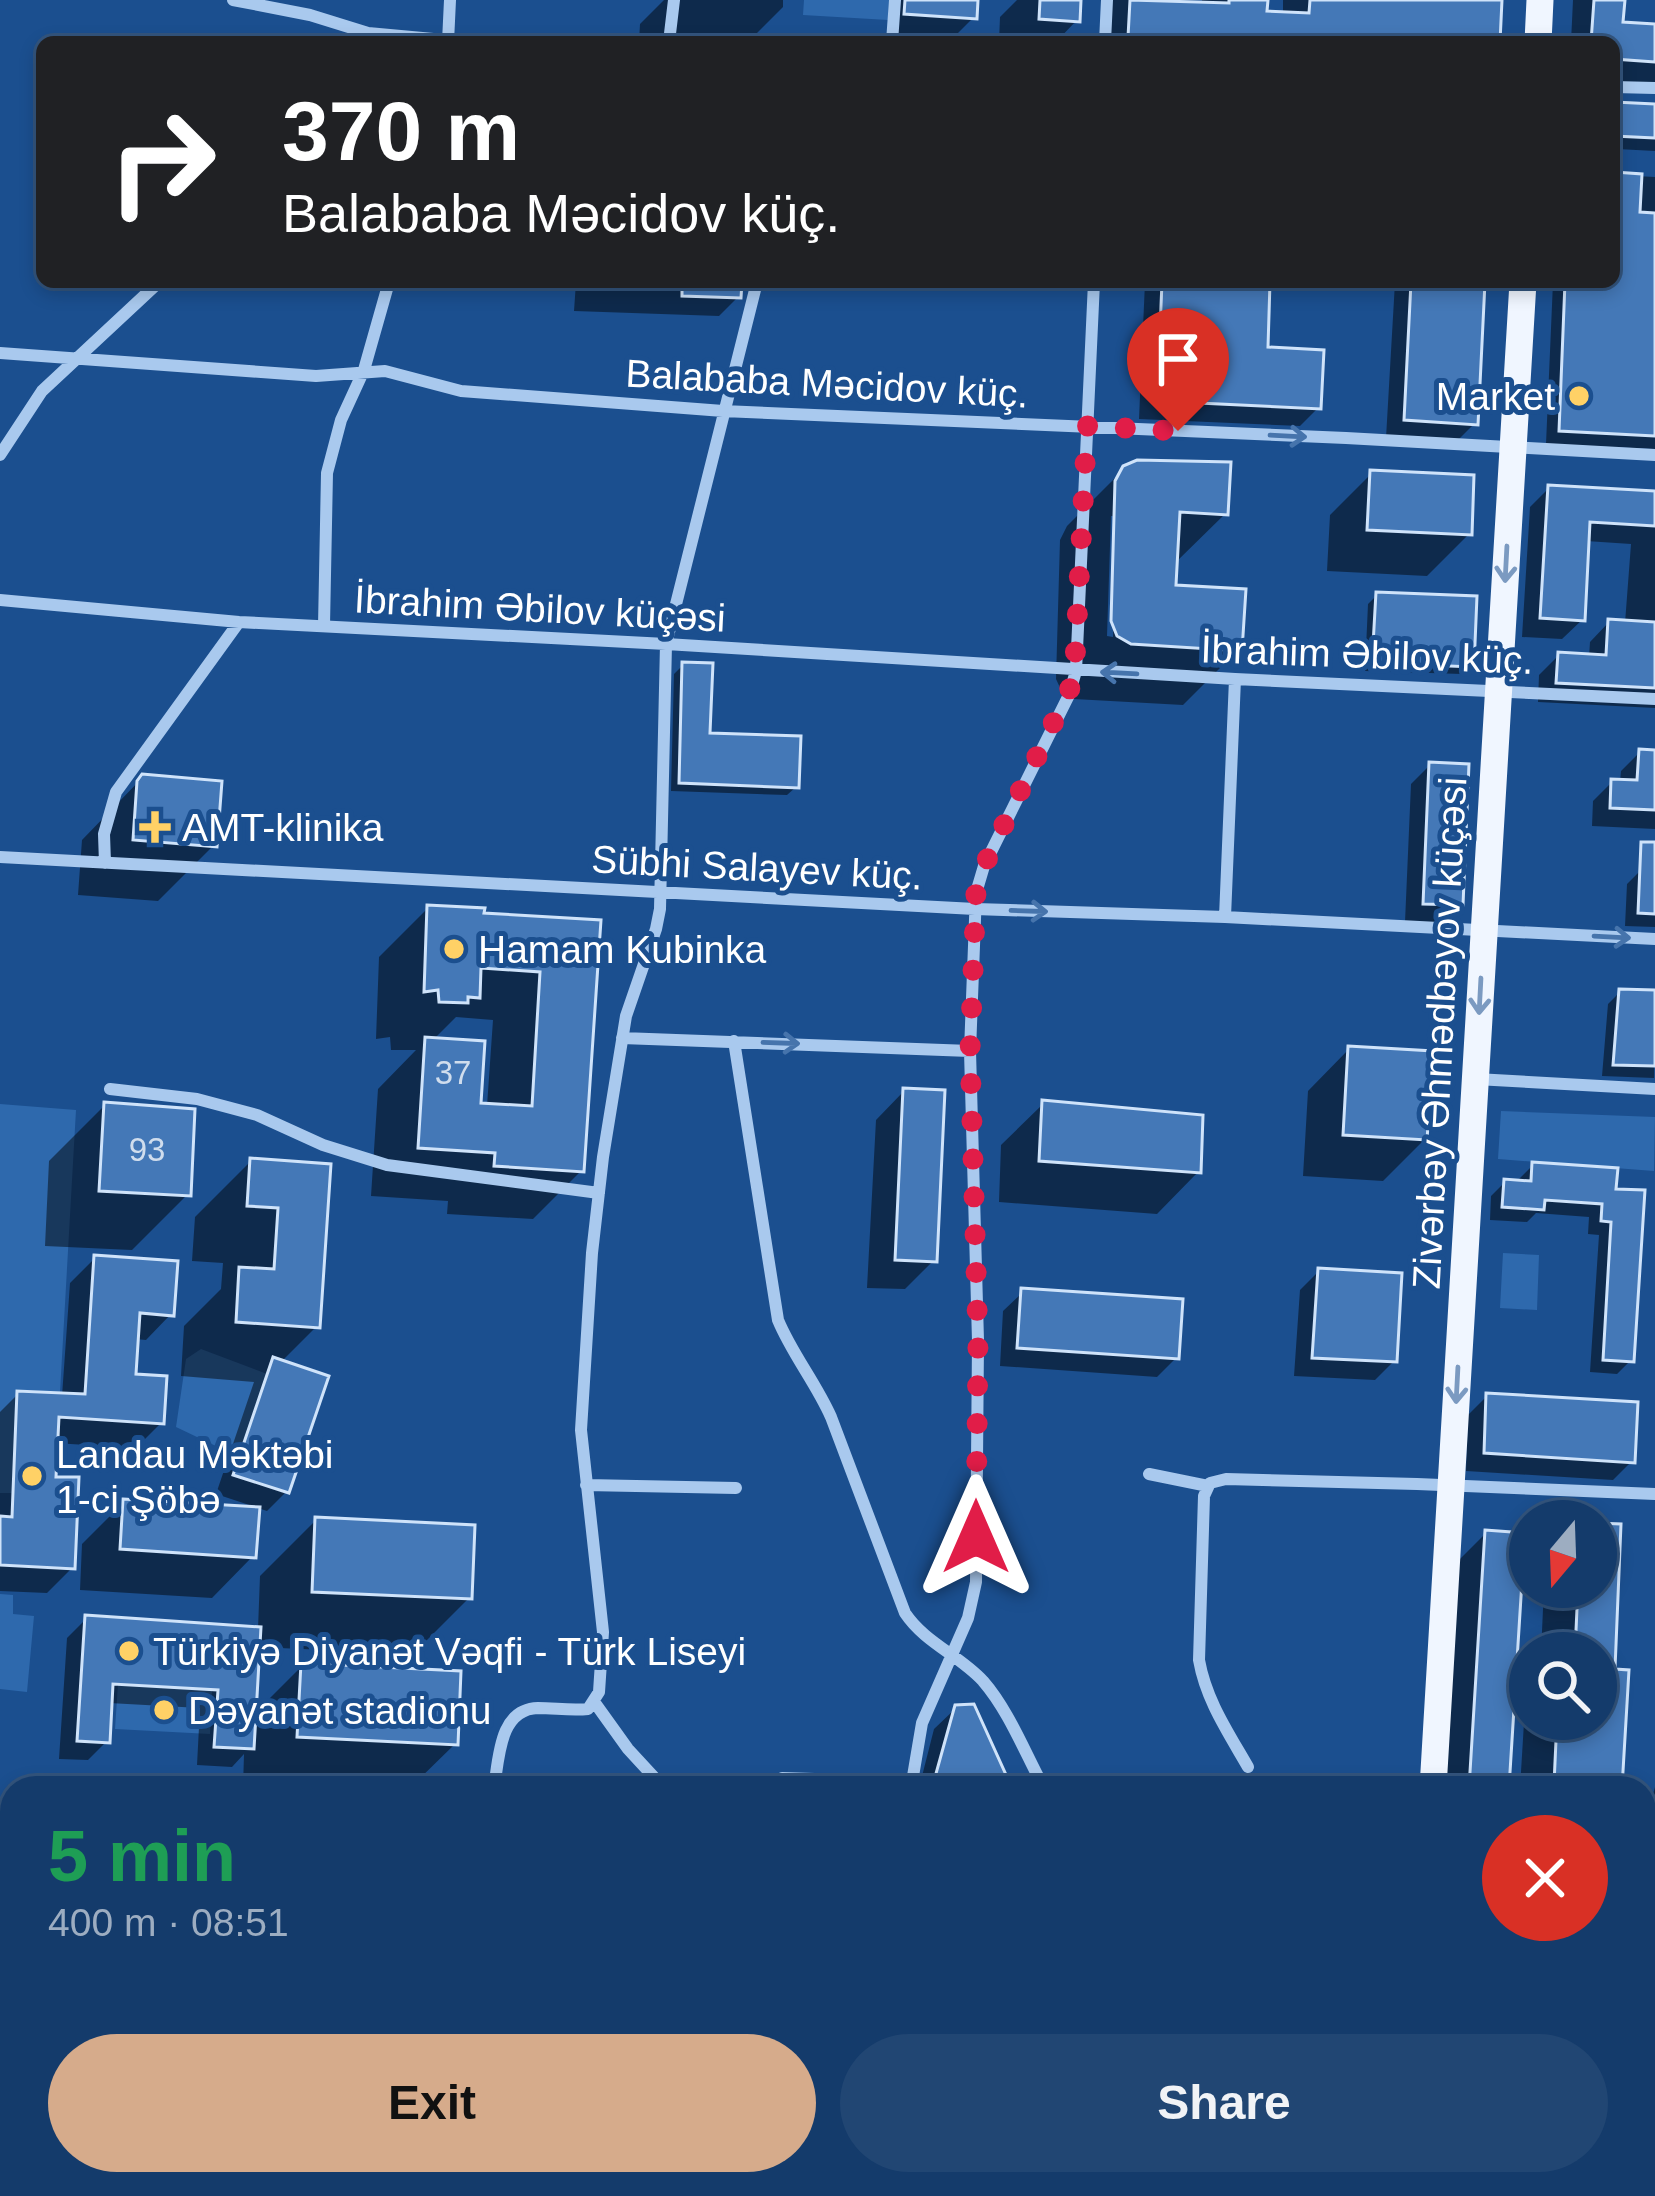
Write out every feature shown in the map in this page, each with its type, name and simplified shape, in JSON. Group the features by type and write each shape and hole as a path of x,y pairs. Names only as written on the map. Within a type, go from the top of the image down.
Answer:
{"main road":[{"path":"1538,36 1540,0"},
{"name":"Zivərbəy Əhmədbəyov küçəsi","path":"1434,1776 1523,288"}],"street":[{"path":"233,0 311,8 365,36"},
{"path":"448,36 450,0"},
{"path":"670,36 674,0"},
{"path":"892,36 895,0"},
{"path":"1105,36 1107,0"},
{"path":"1620,86 1655,88"},
{"path":"0,455 42,391 152,288"},
{"path":"325,626 327,473 387,288"},
{"path":"496,1776 506,1729 520,1711 588,1709 595,1702 602,1676 603,1632 581,1414 599,1193 622,1037 656,929 661,890 667,644 755,288"},
{"path":"913,1776 922,1724 972,1605 976,1582 978,1341 970,1051 976,892 984,866 1069,695 1076,670 1094,288"},
{"name":"Balababa Məcidov küç.","path":"0,352 316,376 364,370 461,391 722,411 1655,455"},
{"name":"İbrahim Əbilov küçəsi","path":"0,600 239,622 1076,670"},
{"path":"105,863 104,834 116,792 239,622"},
{"name":"İbrahim Əbilov küç.","path":"1076,670 1655,699"},
{"path":"1225,917 1235,680"},
{"name":"Sübhi Salayev küç.","path":"0,857 975,909 1655,939"},
{"path":"622,1037 970,1051"},
{"path":"734,1041 784,1335 831,1417 905,1613 915,1628 971,1670 997,1700 1038,1776"},
{"path":"1475,1079 1655,1089"},
{"path":"110,1089 196,1099 257,1115 323,1145 387,1165 599,1193"},
{"path":"1149,1474 1208,1486"},
{"path":"1248,1767 1210,1702 1199,1660 1204,1504 1214,1481 1655,1494"},
{"path":"586,1485 736,1488"},
{"path":"595,1702 653,1776"}],"shaded area":[{"path":"804,0 889,0 888,20 803,15"},
{"path":"0,1104 76,1110 60,1392 17,1390 13,1493 0,1493"},
{"path":"1501,1111 1655,1117 1654,1171 1498,1159"},
{"path":"1503,1253 1539,1255 1537,1310 1500,1308"},
{"path":"201,1349 267,1374 239,1457 176,1427 186,1359"},
{"path":"0,1594 13,1595 13,1614 34,1616 27,1692 0,1689"},
{"name":"Dəyanət stadionu","path":"118,1684 212,1690 210,1734 115,1729"}],"building":[{"path":"905,0 978,0 977,19 904,14"},
{"path":"1040,0 1081,0 1080,22 1039,19"},
{"path":"1130,0 1268,0 1267,11 1309,13 1310,0 1502,0 1500,36 1128,36"},
{"path":"1594,0 1625,0 1623,22 1655,24 1655,62 1620,59 1620,36 1591,36"},
{"path":"1620,102 1655,104 1655,138 1620,136"},
{"path":"1620,172 1642,174 1640,212 1655,213 1655,436 1559,431 1565,288 1620,288"},
{"path":"682,288 742,288 741,298 682,296"},
{"path":"1162,288 1270,288 1268,347 1324,350 1321,409 1157,401"},
{"path":"1411,288 1485,288 1478,425 1404,420"},
{"path":"1137,460 1231,462 1228,515 1180,512 1176,585 1246,589 1242,651 1131,644 1117,636 1111,621 1115,481 1123,466"},
{"path":"1370,470 1474,475 1472,535 1367,530"},
{"path":"1548,485 1655,491 1655,526 1590,522 1585,621 1540,618"},
{"path":"1376,592 1477,596 1474,667 1372,663"},
{"path":"1608,619 1655,622 1655,688 1556,683 1558,652 1606,655"},
{"path":"682,662 713,663 710,733 801,736 799,788 679,783"},
{"path":"1639,749 1655,750 1655,810 1610,808 1611,779 1637,780"},
{"path":"1429,762 1469,764 1463,905 1423,904"},
{"path":"142,774 222,781 217,847 133,840 137,781"},
{"path":"1641,842 1655,842 1655,914 1638,913"},
{"path":"427,905 601,920 584,1172 494,1166 495,1153 418,1148 425,1037 485,1041 481,1103 532,1106 540,972 481,968 480,998 468,997 468,1003 439,1002 438,990 424,992"},
{"path":"1619,989 1655,990 1655,1066 1613,1065"},
{"path":"1348,1046 1433,1051 1427,1140 1343,1135"},
{"path":"903,1088 945,1090 937,1262 895,1260"},
{"path":"1042,1100 1203,1115 1201,1173 1039,1161"},
{"path":"104,1102 195,1109 191,1196 99,1191"},
{"path":"250,1158 331,1164 320,1328 236,1322 239,1267 274,1269 278,1208 247,1206"},
{"path":"1532,1162 1618,1168 1616,1189 1645,1190 1634,1362 1603,1360 1611,1222 1601,1221 1602,1204 1545,1200 1544,1210 1502,1207 1504,1179 1531,1181"},
{"path":"94,1255 178,1261 174,1316 140,1313 136,1374 167,1376 164,1424 59,1417 56,1477 79,1477 75,1569 0,1565 0,1516 12,1517 17,1391 85,1394"},
{"path":"1318,1268 1402,1273 1397,1362 1312,1358"},
{"path":"1021,1288 1183,1299 1179,1359 1017,1348"},
{"path":"273,1357 329,1376 289,1493 233,1475"},
{"path":"1486,1393 1638,1402 1635,1463 1484,1453"},
{"path":"123,1499 260,1507 256,1558 120,1549"},
{"path":"315,1517 475,1525 472,1599 312,1592"},
{"path":"1617,1524 1621,1524 1617,1632 1576,1632 1577,1608 1617,1608"},
{"path":"1485,1530 1509,1532 1509,1608 1520,1608 1519,1632 1509,1632 1510,1776 1470,1776"},
{"path":"85,1615 261,1627 254,1749 214,1747 218,1690 113,1684 110,1743 77,1741"},
{"path":"301,1663 461,1671 458,1745 297,1737"},
{"path":"1617,1669 1629,1670 1623,1776 1554,1776 1556,1740 1617,1740"},
{"path":"974,1704 1007,1776 935,1776 955,1705"}],"place":[{"name":"Market","path":"1579,396"},
{"name":"AMT-klinika","path":"155,827"},
{"name":"Hamam Kubinka","path":"454,949"},
{"name":"Landau Məktəbi 1-ci Şöbə","path":"32,1476"},
{"name":"Türkiyə Diyanət Vəqfi - Türk Liseyi","path":"129,1651"},
{"name":"Dəyanət stadionu","path":"164,1710"}],"route":[{"path":"976,1537 978,1341 970,1051 976,892 984,866 1074,680 1087,426 1178,431"}]}
